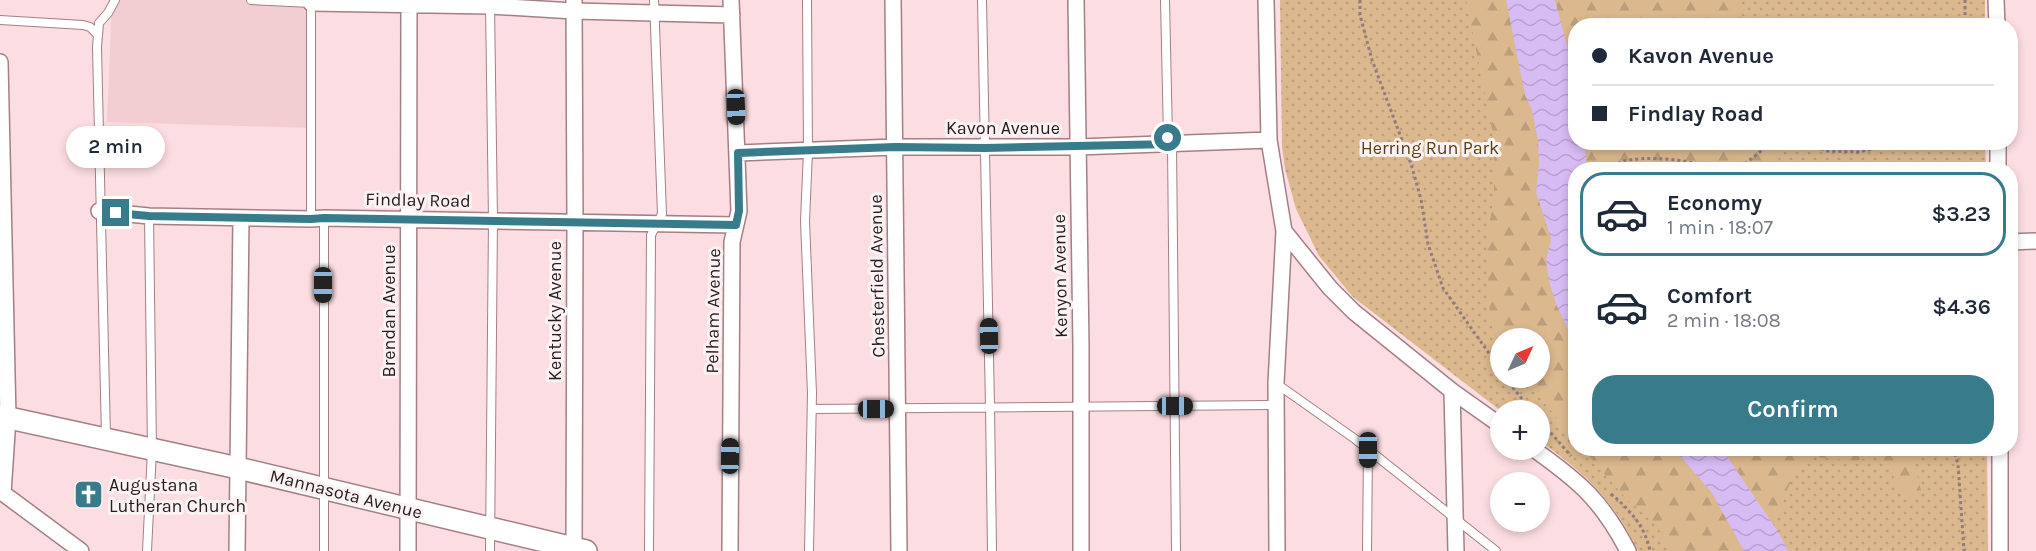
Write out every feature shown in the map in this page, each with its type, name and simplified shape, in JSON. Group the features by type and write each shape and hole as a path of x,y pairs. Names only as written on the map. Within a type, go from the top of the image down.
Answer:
{"street":[{"name":"Chesterfield Avenue","path":"893,0 899,551"},
{"name":"Kenyon Avenue","path":"1076,0 1081,551"},
{"path":"1266,0 1269,140 1284,231 1276,383 1276,551"},
{"path":"1996,0 1996,18"},
{"path":"311,3 490,3 732,8"},
{"name":"Brendan Avenue","path":"408,551 409,3"},
{"name":"Kentucky Avenue","path":"574,6 578,550"},
{"name":"Pelham Avenue","path":"730,551 732,242 739,211 732,8"},
{"path":"0,62 4,417 2,492 61,545 81,551"},
{"name":"Kavon Avenue","path":"738,153 895,147 1078,147 1269,140"},
{"name":"Findlay Road","path":"99,211 149,216 736,225"},
{"path":"237,551 241,218"},
{"path":"1284,231 1330,288 1354,312 1452,391 1490,418"},
{"path":"2018,242 2036,241"},
{"path":"1452,391 1456,551"},
{"name":"Mannasota Avenue","path":"4,417 238,468 578,550"},
{"path":"2000,456 2000,551"},
{"path":"1548,460 1590,493 1613,523 1628,551"}],"lane":[{"path":"106,439 99,211 98,35 99,23 115,0"},
{"path":"250,0 311,3 312,141 317,218 324,551"},
{"path":"807,0 808,151 805,221 812,408 809,551"},
{"path":"982,0 992,551"},
{"path":"1165,0 1168,138 1172,144 1176,551"},
{"path":"490,3 493,220 490,551"},
{"path":"649,551 651,235 662,214 655,6"},
{"path":"0,20 83,25 90,27 98,35"},
{"path":"147,551 152,450 149,216"},
{"path":"1276,383 1368,450 1496,551"},
{"path":"812,408 1276,405"},
{"path":"1367,551 1368,450"}],"path":[{"path":"1360,0 1360,15 1372,60 1411,164 1421,199 1428,244 1443,288 1490,355"},
{"path":"1965,0 1965,18"},
{"path":"1748,162 1763,150"},
{"path":"1827,150 1858,152 1868,150"},
{"path":"1620,162 1637,159 1688,162"},
{"path":"1513,388 1523,400"},
{"path":"1956,456 1964,551"}],"shaded area":[{"path":"112,0 314,0 311,128 107,122"}],"green space":[{"name":"Herring Run Park","path":"1280,0 1985,0 1985,18 1568,18 1568,150 1985,150 1986,162 1568,162 1568,456 1987,456 1988,551 1638,551 1608,501 1584,476 1550,449 1550,400 1490,400 1490,403 1353,297 1319,256 1296,209 1285,169 1282,147"},
{"path":"1466,0 1506,0 1510,12 1525,95 1532,110 1538,141 1542,216 1551,239 1546,261 1568,324 1568,431 1550,410 1550,400 1542,400 1532,388 1550,388 1550,328 1492,328 1487,251 1494,190 1494,139"},
{"path":"1555,0 1742,0 1741,18 1568,18 1568,49"},
{"path":"1585,150 1774,150 1780,162 1586,162"},
{"path":"1589,456 1680,456 1712,493 1744,551 1671,551 1653,523 1628,501"},
{"path":"1727,456 1873,456 1855,461 1816,457 1807,461 1793,475 1779,512 1771,522"},
{"path":"1873,456 1912,456 1921,490 1914,497 1902,495 1889,467"}],"water":[{"path":"1506,0 1555,0 1568,50 1568,150 1585,150 1586,162 1568,162 1568,329 1556,304 1549,281 1546,261 1551,239 1536,192 1539,163 1538,141 1532,110 1525,95"},
{"path":"1680,456 1727,456 1779,533 1788,551 1744,551 1712,493"}],"place":[{"name":"Augustana Lutheran Church","path":"88,495"}],"route":[{"path":"116,213 149,216 736,225 739,211 738,153 895,147 985,148 1172,144 1168,138"}]}
